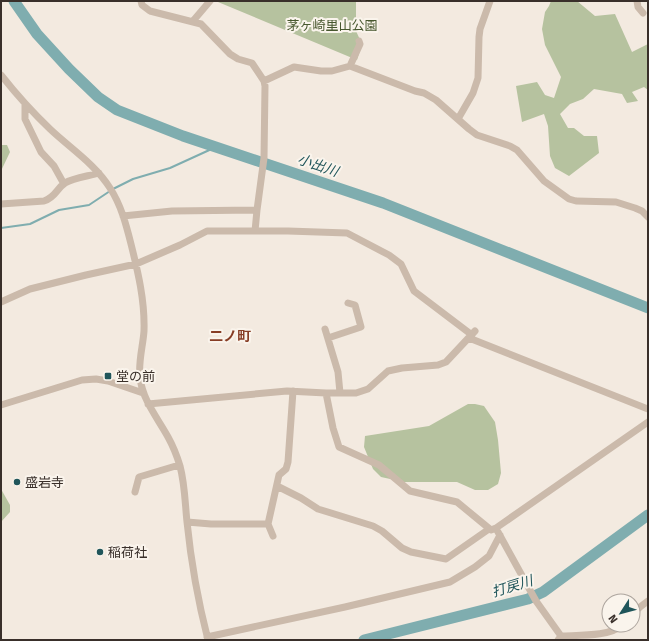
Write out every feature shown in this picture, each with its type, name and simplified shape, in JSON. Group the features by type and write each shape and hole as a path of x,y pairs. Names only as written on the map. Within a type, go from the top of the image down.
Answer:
{"street":[{"path":"141,1 142,5 150,11 201,24 234,56 238,59 252,63 264,81 264,158 255,231"},
{"path":"193,21 210,1"},
{"path":"458,119 473,93 478,78 480,29 490,1"},
{"path":"637,1 638,7 642,13"},
{"path":"350,66 360,44 359,41"},
{"path":"264,81 294,67 332,71 350,66 415,91 424,93 436,100 477,135 510,146 517,150 544,181 569,199 576,201 616,202 642,211 648,217"},
{"path":"1,76 25,104 48,127 86,159 99,173 109,187 123,216 136,264 143,299 144,332 140,366 140,377 143,393 169,438 179,466 185,490 193,570 208,638 450,582 475,567 489,556 495,531"},
{"path":"25,104 25,119 41,152 54,166 64,184"},
{"path":"1,204 49,200 64,184 99,173"},
{"path":"123,216 172,210 257,210"},
{"path":"1,302 30,289 136,264 180,245 207,231 288,231 347,234 389,256 400,264 414,291 472,335 648,409"},
{"path":"328,338 361,327 354,305 348,303"},
{"path":"325,329 338,372 340,393"},
{"path":"148,404 293,391 356,393 368,390 388,371 402,368 438,365 446,362 472,335"},
{"path":"1,405 82,380 96,379 108,381 143,393"},
{"path":"273,536 268,524 279,475 286,469 288,462 293,391"},
{"path":"326,393 333,428 339,447 379,465 410,491 457,502 495,531 559,638 604,633"},
{"path":"277,486 301,498 318,509 373,526 382,531 402,548 411,552 446,559 495,531 648,422"},
{"path":"136,492 139,477 179,466"},
{"path":"187,522 268,524"}],"green space":[{"name":"茅ヶ崎里山公園","path":"356,1 356,31 362,44 357,60 218,2"},
{"path":"551,1 577,1 595,16 615,14 632,52 648,44 648,90 644,87 632,92 638,101 627,103 622,94 594,89 583,99 570,104 560,114 568,128 574,128 584,136 597,136 599,153 569,176 555,168 550,156 548,126 544,114 522,122 516,86 537,82 545,95 554,98 561,77 545,45 542,29 545,12"},
{"path":"1,145 7,145 10,152 1,171"},
{"path":"468,404 484,406 495,422 501,473 498,484 488,490 475,490 457,482 404,482 381,477 373,469 364,447 365,436 429,426"},
{"path":"1,489 10,505 10,512 1,522"}],"waterway":[{"name":"小出川","path":"14,1 37,34 69,69 98,97 117,110 183,136 383,203 648,308"},
{"path":"113,189 133,179 170,168 216,147"},
{"path":"1,228 30,224 59,210 89,205 110,191"},
{"name":"打戻川","path":"364,640 528,599 543,592 648,515"}],"place":[{"name":"堂の前","path":"108,376"},
{"name":"盛岩寺","path":"17,482"},
{"name":"稲荷社","path":"100,552"}],"district":[{"name":"二ノ町","path":"230,336"}]}
